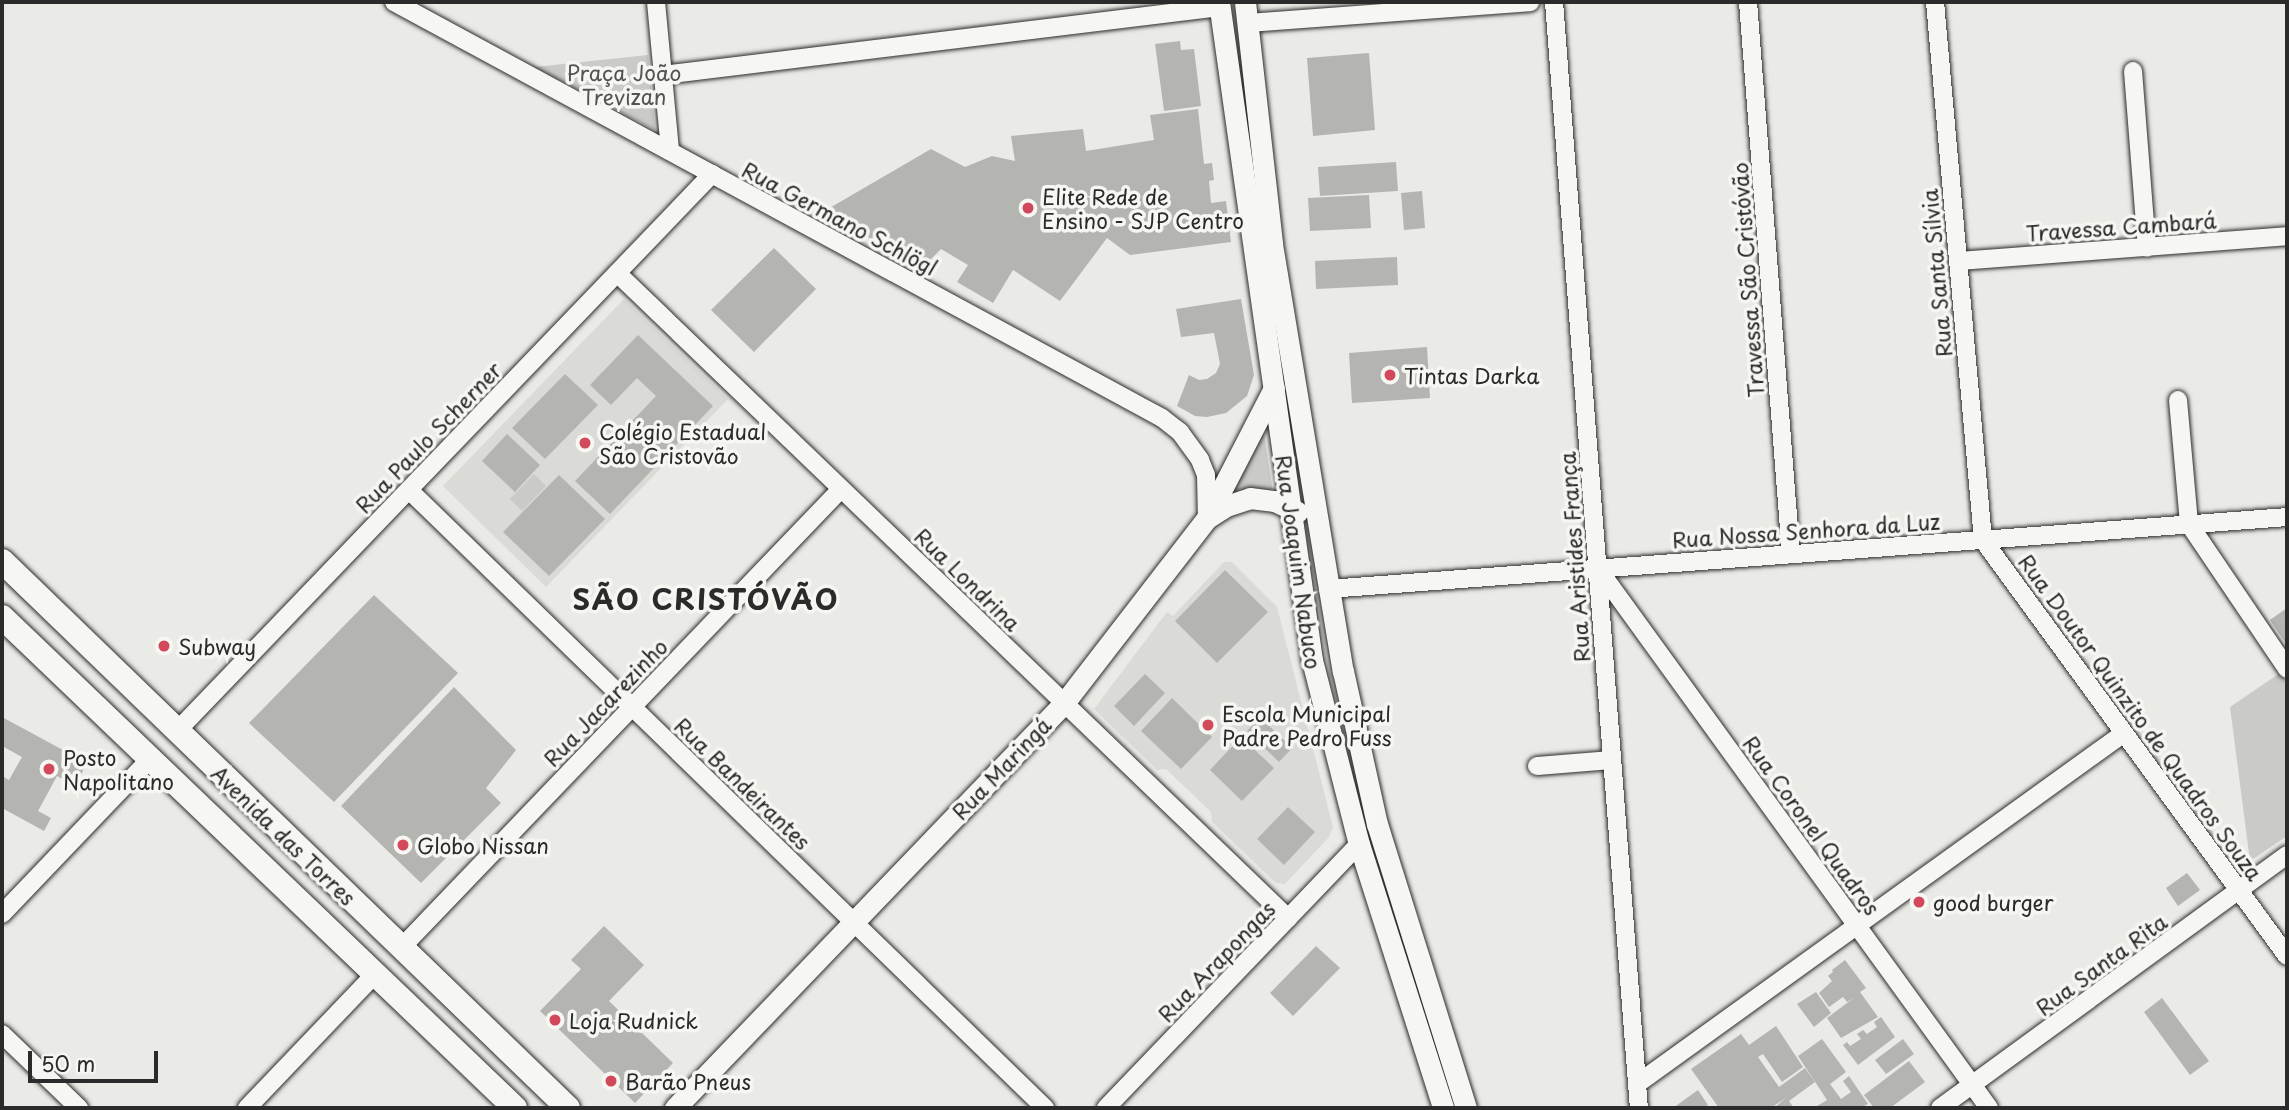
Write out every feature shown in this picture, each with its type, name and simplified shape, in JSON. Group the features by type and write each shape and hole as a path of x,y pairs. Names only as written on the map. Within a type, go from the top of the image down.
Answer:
{"highway":[{"name":"Avenida das Torres","path":"2,561 568,1108"},
{"name":"Avenida das Torres","path":"4,624 150,759 515,1108"}],"main road":[{"name":"Rua Joaquim Nabuco","path":"1245,2 1272,244 1328,589 1351,710 1377,824 1466,1108"},
{"name":"Rua Joaquim Nabuco","path":"1220,4 1312,660 1359,844 1443,1108"},
{"name":"Rua Maringá","path":"675,1108 1064,703 1207,518 1274,388"},
{"path":"1207,518 1226,506 1250,498 1262,498 1290,506 1308,520 1320,540"},
{"path":"1359,844 1377,824"}],"street":[{"path":"656,2 670,151"},
{"path":"1247,23 1530,2"},
{"name":"Rua Aristides França","path":"1554,2 1639,1108"},
{"name":"Travessa São Cristóvão","path":"1748,2 1791,554"},
{"name":"Rua Santa Sílvia","path":"1935,2 1983,540"},
{"name":"Rua Germano Schlögl","path":"403,4 1162,418 1180,432 1200,460 1206,475 1207,518"},
{"path":"663,75 1220,4"},
{"path":"2133,71 2147,247"},
{"name":"Rua Paulo Scherner","path":"176,732 712,174"},
{"name":"Travessa Cambará","path":"1958,261 2287,236"},
{"name":"Rua Londrina","path":"617,273 1288,918"},
{"path":"2178,400 2189,524 2287,669"},
{"name":"Rua Jacarezinho","path":"401,948 841,489"},
{"name":"Rua Bandeirantes","path":"409,490 1045,1108"},
{"name":"Rua Nossa Senhora da Luz","path":"1328,589 2287,517"},
{"name":"Rua Doutor Quinzito de Quadros Souza","path":"1983,540 2287,956"},
{"name":"Rua Coronel Quadros","path":"1598,569 1989,1108"},
{"path":"1637,1084 2124,733"},
{"path":"2,914 150,759"},
{"path":"1537,766 1612,760"},
{"name":"Rua Arapongas","path":"1106,1108 1359,844"},
{"name":"Rua Santa Rita","path":"1940,1108 2287,855"},
{"path":"247,1108 375,974"},
{"path":"2,1034 79,1108"}],"shaded area":[{"name":"Colégio Estadual São Cristovão","path":"624,299 728,399 546,587 443,486"},
{"name":"Escola Municipal Padre Pedro Fuss","path":"1224,562 1232,562 1277,607 1333,827 1329,837 1285,884 1276,883 1212,822 1211,812 1166,769 1157,770 1094,709 1167,612 1173,616"}],"green space":[{"name":"Praça João Trevizan","path":"648,55 655,130 535,67"},
{"path":"1263,427 1273,492 1230,489"},
{"path":"534,474 546,486 522,511 510,499"},
{"path":"2280,673 2287,684 2287,836 2250,861 2230,707"}],"building":[{"path":"1180,41 1181,50 1194,49 1201,106 1164,111 1155,44"},
{"path":"1369,53 1375,130 1313,136 1307,58"},
{"name":"Elite Rede de Ensino - SJP Centro","path":"1198,109 1204,164 1212,163 1214,180 1209,181 1211,203 1226,201 1231,242 1130,255 1107,238 1060,301 1013,270 993,303 957,282 968,265 941,249 924,266 821,213 931,149 965,167 992,156 1015,161 1011,136 1083,129 1086,151 1154,140 1150,115"},
{"path":"1396,162 1398,191 1320,196 1318,167"},
{"path":"1422,191 1425,228 1404,230 1401,193"},
{"path":"1369,195 1371,228 1310,231 1308,198"},
{"path":"774,248 816,289 754,352 711,310"},
{"path":"1397,257 1398,285 1316,289 1315,261"},
{"path":"1241,299 1254,375 1247,396 1226,413 1207,417 1195,416 1177,406 1189,375 1199,380 1207,379 1216,373 1220,364 1214,333 1181,337 1176,309"},
{"path":"638,335 713,406 610,514 575,481 656,396 637,378 611,405 590,385"},
{"name":"Tintas Darka","path":"1427,347 1430,398 1352,403 1349,353"},
{"path":"565,374 598,405 545,459 512,428"},
{"path":"507,434 540,465 515,492 482,461"},
{"path":"559,475 605,519 549,576 503,532"},
{"path":"1225,570 1268,612 1217,663 1175,621"},
{"path":"374,595 458,673 334,802 249,723"},
{"path":"2287,608 2287,645 2270,620"},
{"path":"1145,674 1165,693 1134,726 1114,706"},
{"path":"454,687 516,750 486,788 501,803 421,883 341,806"},
{"path":"1172,698 1212,737 1181,769 1141,731"},
{"name":"Posto Napolitano","path":"2,717 87,763 75,786 57,776 38,811 51,818 44,831 2,808 2,776 9,780 22,757 2,746"},
{"path":"1260,717 1292,748 1279,762 1247,731"},
{"path":"1241,737 1274,768 1242,801 1210,770"},
{"path":"1288,807 1315,832 1284,865 1257,839"},
{"path":"2187,873 2200,890 2178,906 2166,888"},
{"path":"604,926 644,965 609,1001 673,1063 635,1103 540,1011 581,969 571,960"},
{"path":"1316,946 1340,968 1293,1016 1270,993"},
{"path":"1845,960 1866,988 1860,992 1878,1017 1841,1038 1827,1018 1855,997 1847,1002 1843,997 1829,1007 1819,993 1832,981 1828,976 1832,970"},
{"path":"1816,992 1831,1013 1814,1027 1797,1004"},
{"path":"2162,998 2209,1061 2190,1075 2144,1012"},
{"path":"1881,1017 1895,1037 1858,1065 1843,1045 1847,1042 1850,1046 1861,1039 1857,1034 1863,1030 1867,1034 1877,1027 1874,1022"},
{"path":"1776,1026 1803,1067 1782,1082 1763,1054 1758,1057 1779,1087 1805,1068 1815,1082 1789,1101 1794,1108 1774,1108 1787,1097 1771,1108 1719,1108 1691,1069 1741,1034 1749,1045"},
{"path":"1822,1039 1846,1072 1830,1084 1841,1099 1851,1092 1843,1081 1849,1076 1868,1104 1860,1108 1818,1108 1817,1106 1827,1100 1798,1056"},
{"path":"1903,1039 1914,1054 1886,1074 1875,1060"},
{"path":"1909,1061 1925,1082 1890,1108 1874,1108 1864,1095"},
{"path":"1698,1090 1708,1105 1703,1108 1673,1108"}],"place":[{"name":"Elite Rede de Ensino - SJP Centro","path":"1028,208"},
{"name":"Tintas Darka","path":"1390,375"},
{"name":"Colégio Estadual São Cristovão","path":"585,443"},
{"name":"Subway","path":"164,646"},
{"name":"Escola Municipal Padre Pedro Fuss","path":"1208,725"},
{"name":"Posto Napolitano","path":"49,769"},
{"name":"Globo Nissan","path":"403,845"},
{"name":"good burger","path":"1919,902"},
{"name":"Loja Rudnick","path":"555,1020"},
{"name":"Barão Pneus","path":"611,1081"}],"district":[{"name":"SÃO CRISTÓVÃO","path":"706,599"}]}
